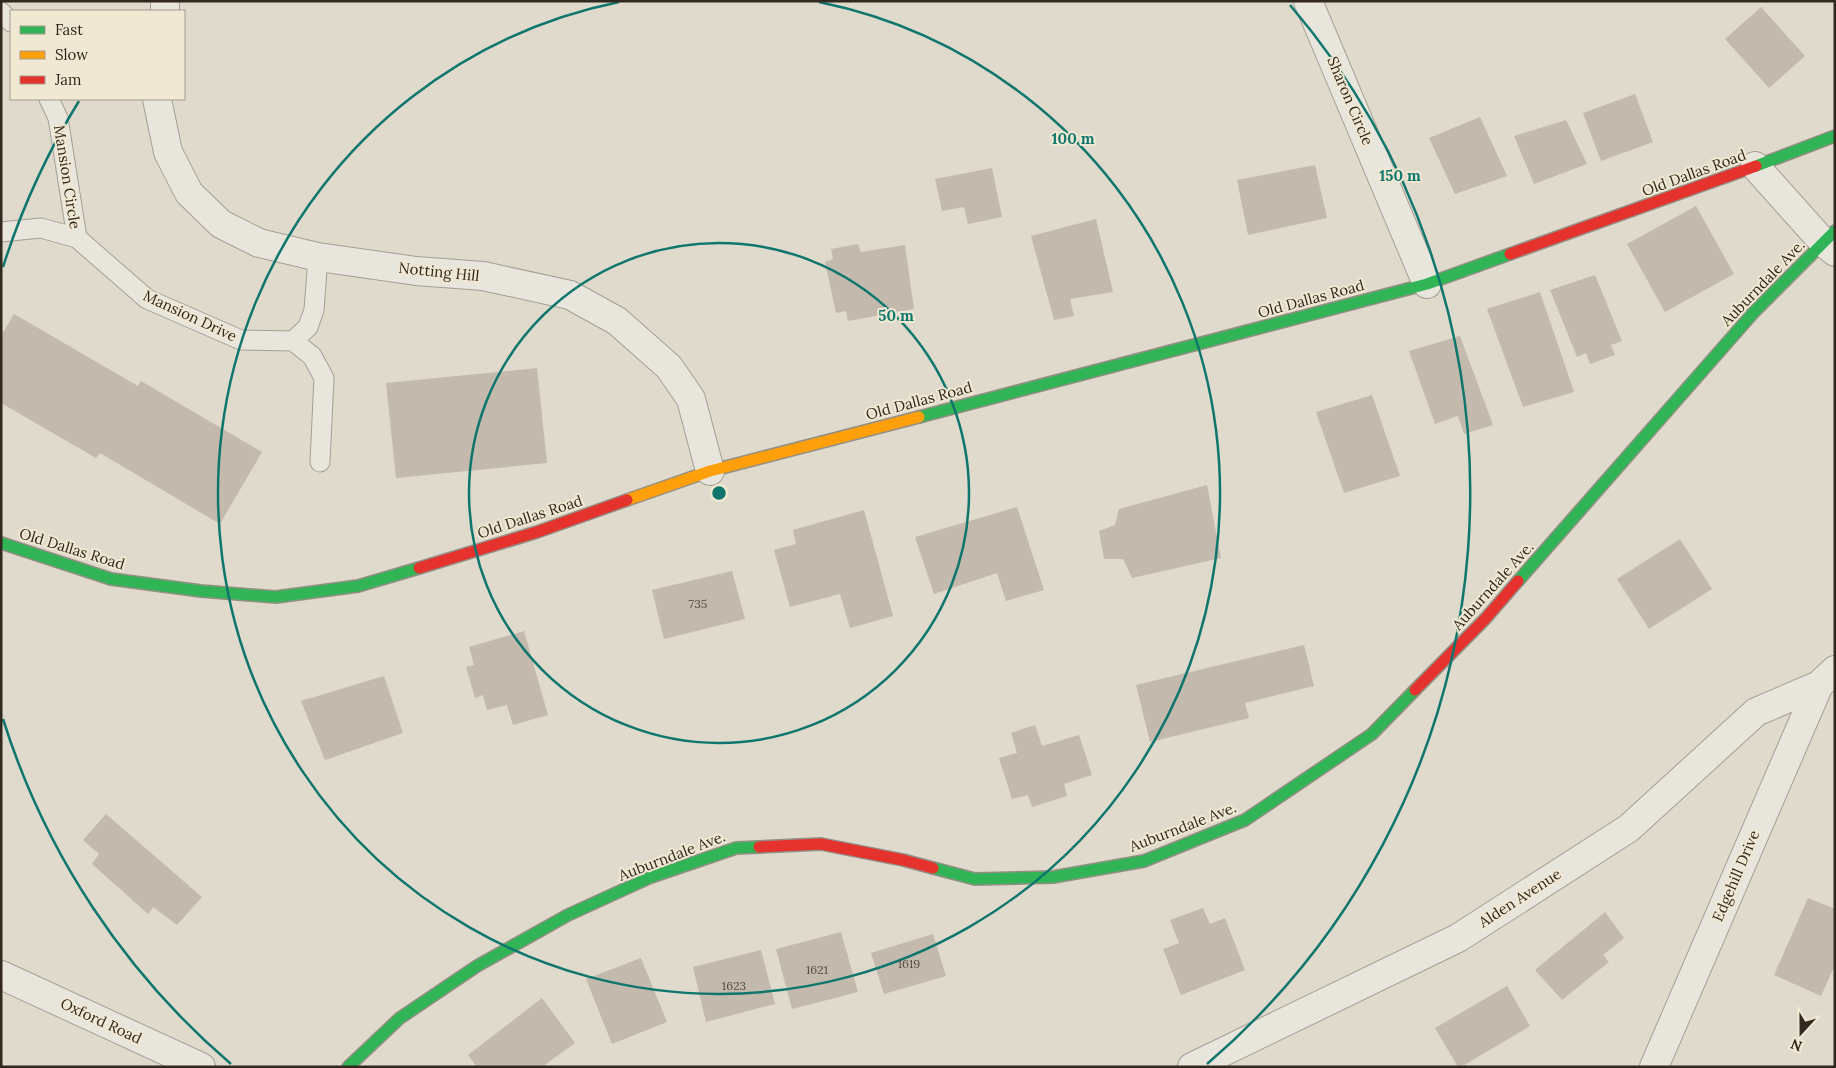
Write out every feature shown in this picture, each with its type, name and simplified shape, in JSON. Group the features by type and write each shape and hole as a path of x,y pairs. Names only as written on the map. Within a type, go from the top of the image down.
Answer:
{"street":[{"name":"Sharon Circle","path":"1308,1 1428,284"},
{"name":"Notting Hill","path":"158,100 168,152 189,193 221,224 259,243 318,257 416,271 483,276 570,295 617,321 669,366 691,399 710,471"},
{"name":"Old Dallas Road","path":"1,543 111,579 201,591 276,597 358,586 537,532 710,471 1428,284 1835,136"},
{"path":"1755,166 1831,242"},
{"name":"Auburndale Ave.","path":"348,1067 400,1018 477,966 568,915 643,881 736,848 821,844 903,860 975,879 1052,877 1144,861 1245,820 1372,734 1486,618 1754,312 1831,242"},
{"name":"Alden Avenue","path":"1192,1067 1458,938 1629,828 1756,712 1827,678"},
{"name":"Edgehill Drive","path":"1654,1067 1827,678"},
{"name":"Oxford Road","path":"1,974 201,1067"}],"lane":[{"path":"1,12 10,21"},
{"name":"Mansion Circle","path":"1,232 41,228 77,238 58,118 50,100"},
{"name":"Mansion Drive","path":"77,238 147,299 241,340 293,341"},
{"path":"318,257 314,310 308,327 293,341 312,356 324,378 320,462"}],"building":[{"path":"1761,7 1805,56 1769,88 1725,39"},
{"path":"1635,94 1653,142 1601,161 1583,113"},
{"path":"1480,117 1507,176 1455,194 1429,138"},
{"path":"1566,120 1587,164 1534,184 1514,136"},
{"path":"1315,165 1327,218 1248,235 1237,180"},
{"path":"992,168 1002,217 968,224 964,207 942,211 935,179"},
{"path":"1696,206 1734,274 1665,312 1627,244"},
{"path":"1096,219 1113,292 1070,299 1074,316 1054,320 1031,236"},
{"path":"858,244 861,252 905,245 914,309 848,321 846,311 836,313 825,262 833,259 831,249"},
{"path":"1595,275 1622,341 1611,345 1615,355 1590,364 1586,353 1577,357 1550,290"},
{"path":"1540,292 1574,392 1523,407 1487,309"},
{"path":"14,314 138,386 141,381 262,452 220,524 100,453 96,458 1,403 1,336"},
{"path":"1460,336 1493,425 1464,434 1458,416 1435,424 1409,351"},
{"path":"537,368 547,463 396,478 386,383"},
{"path":"1372,395 1400,476 1344,493 1316,412"},
{"path":"1207,485 1221,558 1132,578 1123,559 1104,559 1099,531 1115,525 1119,509"},
{"path":"1017,507 1044,590 1006,601 997,573 934,594 915,537"},
{"path":"864,510 893,616 850,628 840,594 790,607 774,550 796,544 793,530"},
{"path":"1680,539 1712,589 1649,629 1617,579"},
{"path":"732,571 745,619 664,639 652,590"},
{"path":"524,631 548,715 513,725 507,705 487,710 483,695 475,698 466,667 474,665 469,647"},
{"path":"1304,645 1314,686 1245,703 1249,718 1150,742 1136,685"},
{"path":"384,676 403,733 325,760 301,701"},
{"path":"1035,725 1042,746 1079,735 1092,775 1064,784 1067,796 1032,807 1028,795 1012,799 999,758 1017,753 1011,733"},
{"path":"106,814 202,897 177,925 153,907 148,914 92,864 99,854 83,840"},
{"path":"1808,898 1835,909 1835,965 1821,996 1774,975"},
{"path":"1203,908 1210,924 1225,918 1245,970 1181,995 1163,949 1179,943 1170,920"},
{"path":"1605,912 1624,938 1603,955 1609,962 1562,1000 1535,970"},
{"path":"841,932 858,992 792,1009 776,949"},
{"path":"933,934 946,976 884,994 871,953"},
{"path":"761,950 775,1004 706,1022 693,967"},
{"path":"641,958 667,1022 612,1044 586,979"},
{"path":"1507,986 1530,1026 1458,1067 1435,1028"},
{"path":"542,998 575,1043 542,1067 477,1067 468,1055"}],"traffic: fast":[{"path":"1756,166 1835,136"},
{"path":"1518,581 1754,312 1835,231"},
{"path":"919,417 1427,284 1510,254"},
{"path":"1,543 111,579 201,591 276,597 358,586 419,568"},
{"path":"933,868 975,879 1053,877 1144,861 1245,820 1372,734 1415,690"},
{"path":"348,1067 400,1018 477,966 568,915 651,877 736,848 759,847"}],"traffic: slow":[{"path":"627,500 710,471 919,417"}],"traffic: jam":[{"path":"1510,254 1756,166"},
{"path":"419,568 537,532 627,500"},
{"path":"1415,690 1486,618 1518,581"},
{"path":"759,847 821,844 903,860 933,868"}]}
